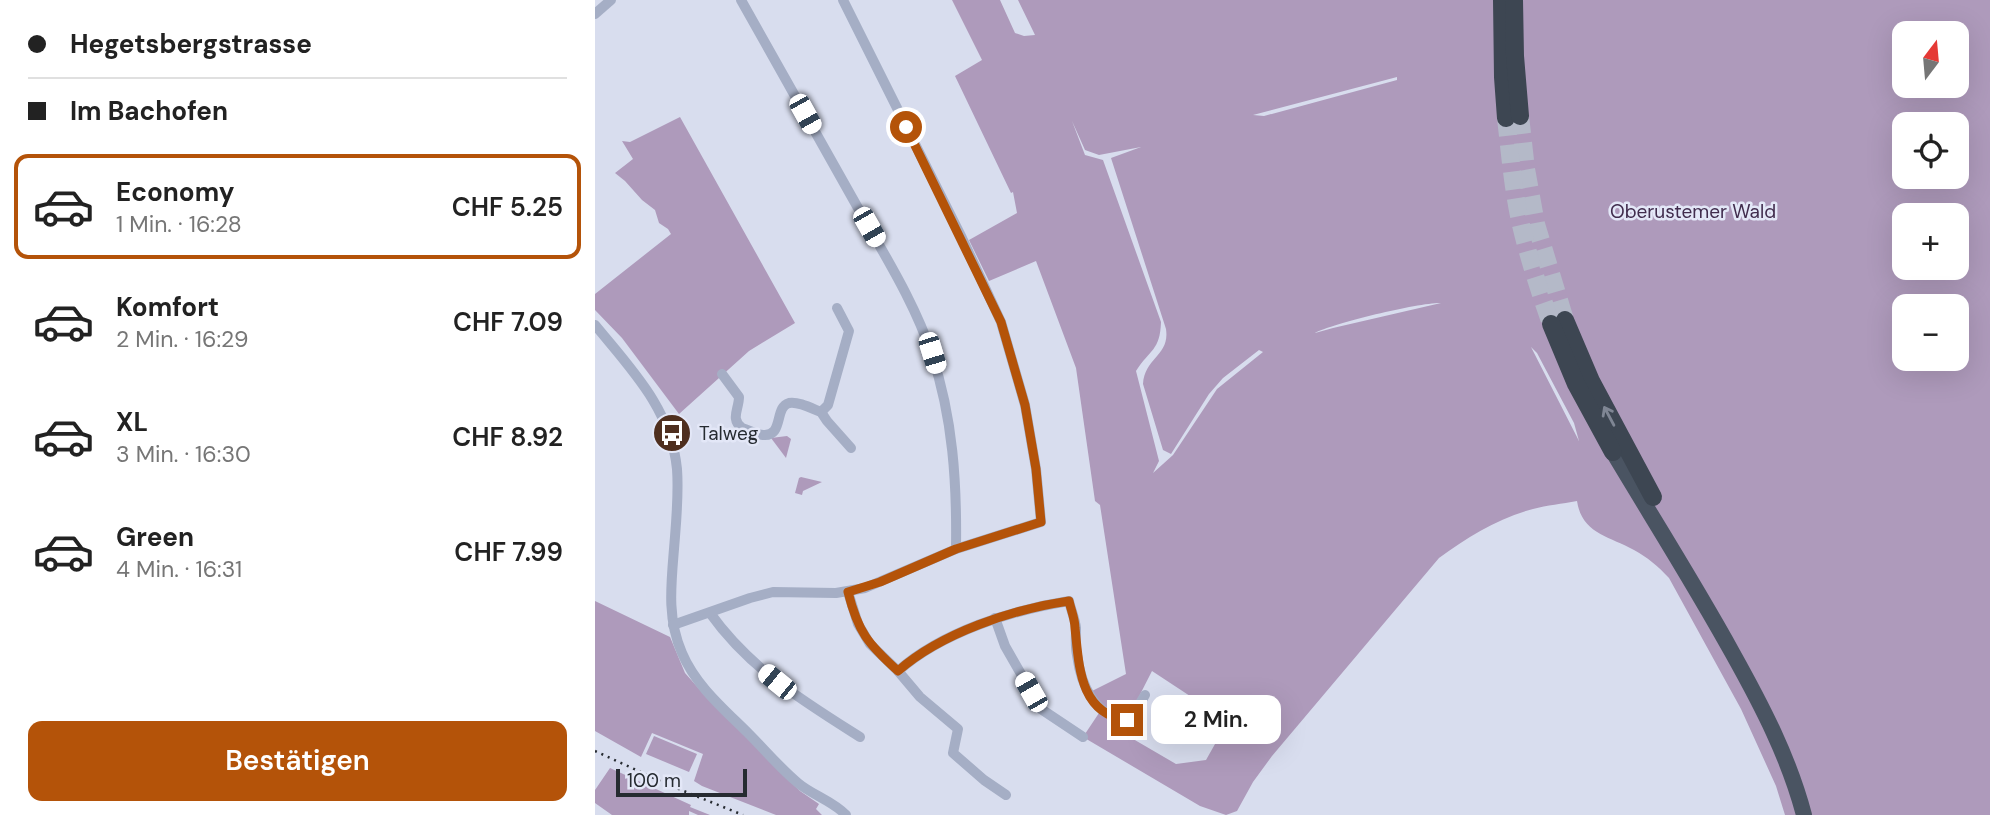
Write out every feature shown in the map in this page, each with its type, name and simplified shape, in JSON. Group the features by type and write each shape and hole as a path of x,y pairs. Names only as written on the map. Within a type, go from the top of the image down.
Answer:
{"highway":[{"path":"1502,0 1503,77 1513,117 1514,0"},
{"path":"1804,815 1784,755 1761,705 1694,584 1613,452 1576,384 1558,322 1753,677 1797,769 1811,815"}],"street":[{"path":"595,14 611,0"},
{"path":"741,0 909,299 927,341 938,375 951,441 956,489 956,549"},
{"path":"673,625 750,598 773,593 848,592 880,582 956,549 1041,522 1036,469 1025,405 1001,322 843,0"},
{"path":"821,412 828,405 849,331 837,308"},
{"path":"595,325 655,400 664,418 674,452 677,494 670,607 675,636 692,673 710,695 797,782 846,815"},
{"path":"722,374 739,397 735,419 738,426 765,435 771,434 776,429 783,407 788,403 795,403 821,412 852,448"},
{"path":"848,592 863,635 920,697 958,729 953,752 984,780 1006,795"},
{"path":"898,671 920,654 995,618 1036,606 1069,601 1075,625 1080,673 1088,693 1101,710 1127,720 1145,695"},
{"path":"710,613 746,656 795,696 860,737"},
{"path":"995,618 1010,657 1041,709 1083,737"}],"green space":[{"name":"Oberustemer Wald","path":"952,0 1000,0 1015,33 1024,36 1035,35 1018,0 1990,0 1990,815 1785,815 1776,786 1741,709 1669,578 1634,550 1598,533 1584,521 1577,501 1508,517 1439,558 1272,756 1237,811 1226,815 1200,806 1083,737 1101,710 1088,693 1126,674 1100,505 1095,501 1076,368 1036,261 989,281 969,240 1017,213 1013,192 1011,193 955,76 982,60","holes":["1397,77 1397,80 1264,116 1253,115","1072,121 1085,150 1099,155 1141,147 1111,158 1166,329 1164,345 1148,368 1143,384 1163,450 1171,454 1209,394 1223,378 1259,350 1263,352 1217,389 1173,455 1153,473 1159,461 1136,371 1159,339 1161,322 1103,160 1085,155","1441,303 1315,333 1358,319","1531,347 1537,353 1574,423 1579,441","1152,671 1228,721 1206,760 1176,764 1128,736 1116,721 1127,720"]},
{"path":"680,117 795,323 749,351 679,414 622,338 595,310 595,294 671,234 659,223 655,210 615,173 633,159 622,141 630,142"},
{"path":"787,436 791,439 786,458 771,438"},
{"path":"801,477 822,482 803,491 802,495 795,493"},
{"path":"595,601 670,637 685,673 800,791 819,804 816,809 822,815 776,815 702,786 694,781 703,754 652,733 641,757 595,731"},
{"path":"654,736 697,754 689,772 646,754"},
{"path":"610,768 710,815 698,815 689,811 689,815 612,815 595,803 595,790"}],"tunnel":[{"path":"1520,116 1536,224 1565,320"},
{"path":"1506,118 1521,225 1551,324"}],"railway":[{"path":"595,751 743,815"}],"place":[{"name":"Talweg","path":"672,433"}],"route":[{"path":"906,127 1001,322 1025,405 1036,469 1041,522 956,549 865,588 848,592 853,612 863,635 898,671 920,654 995,618 1036,606 1069,601 1083,683 1101,710 1127,720"}]}
